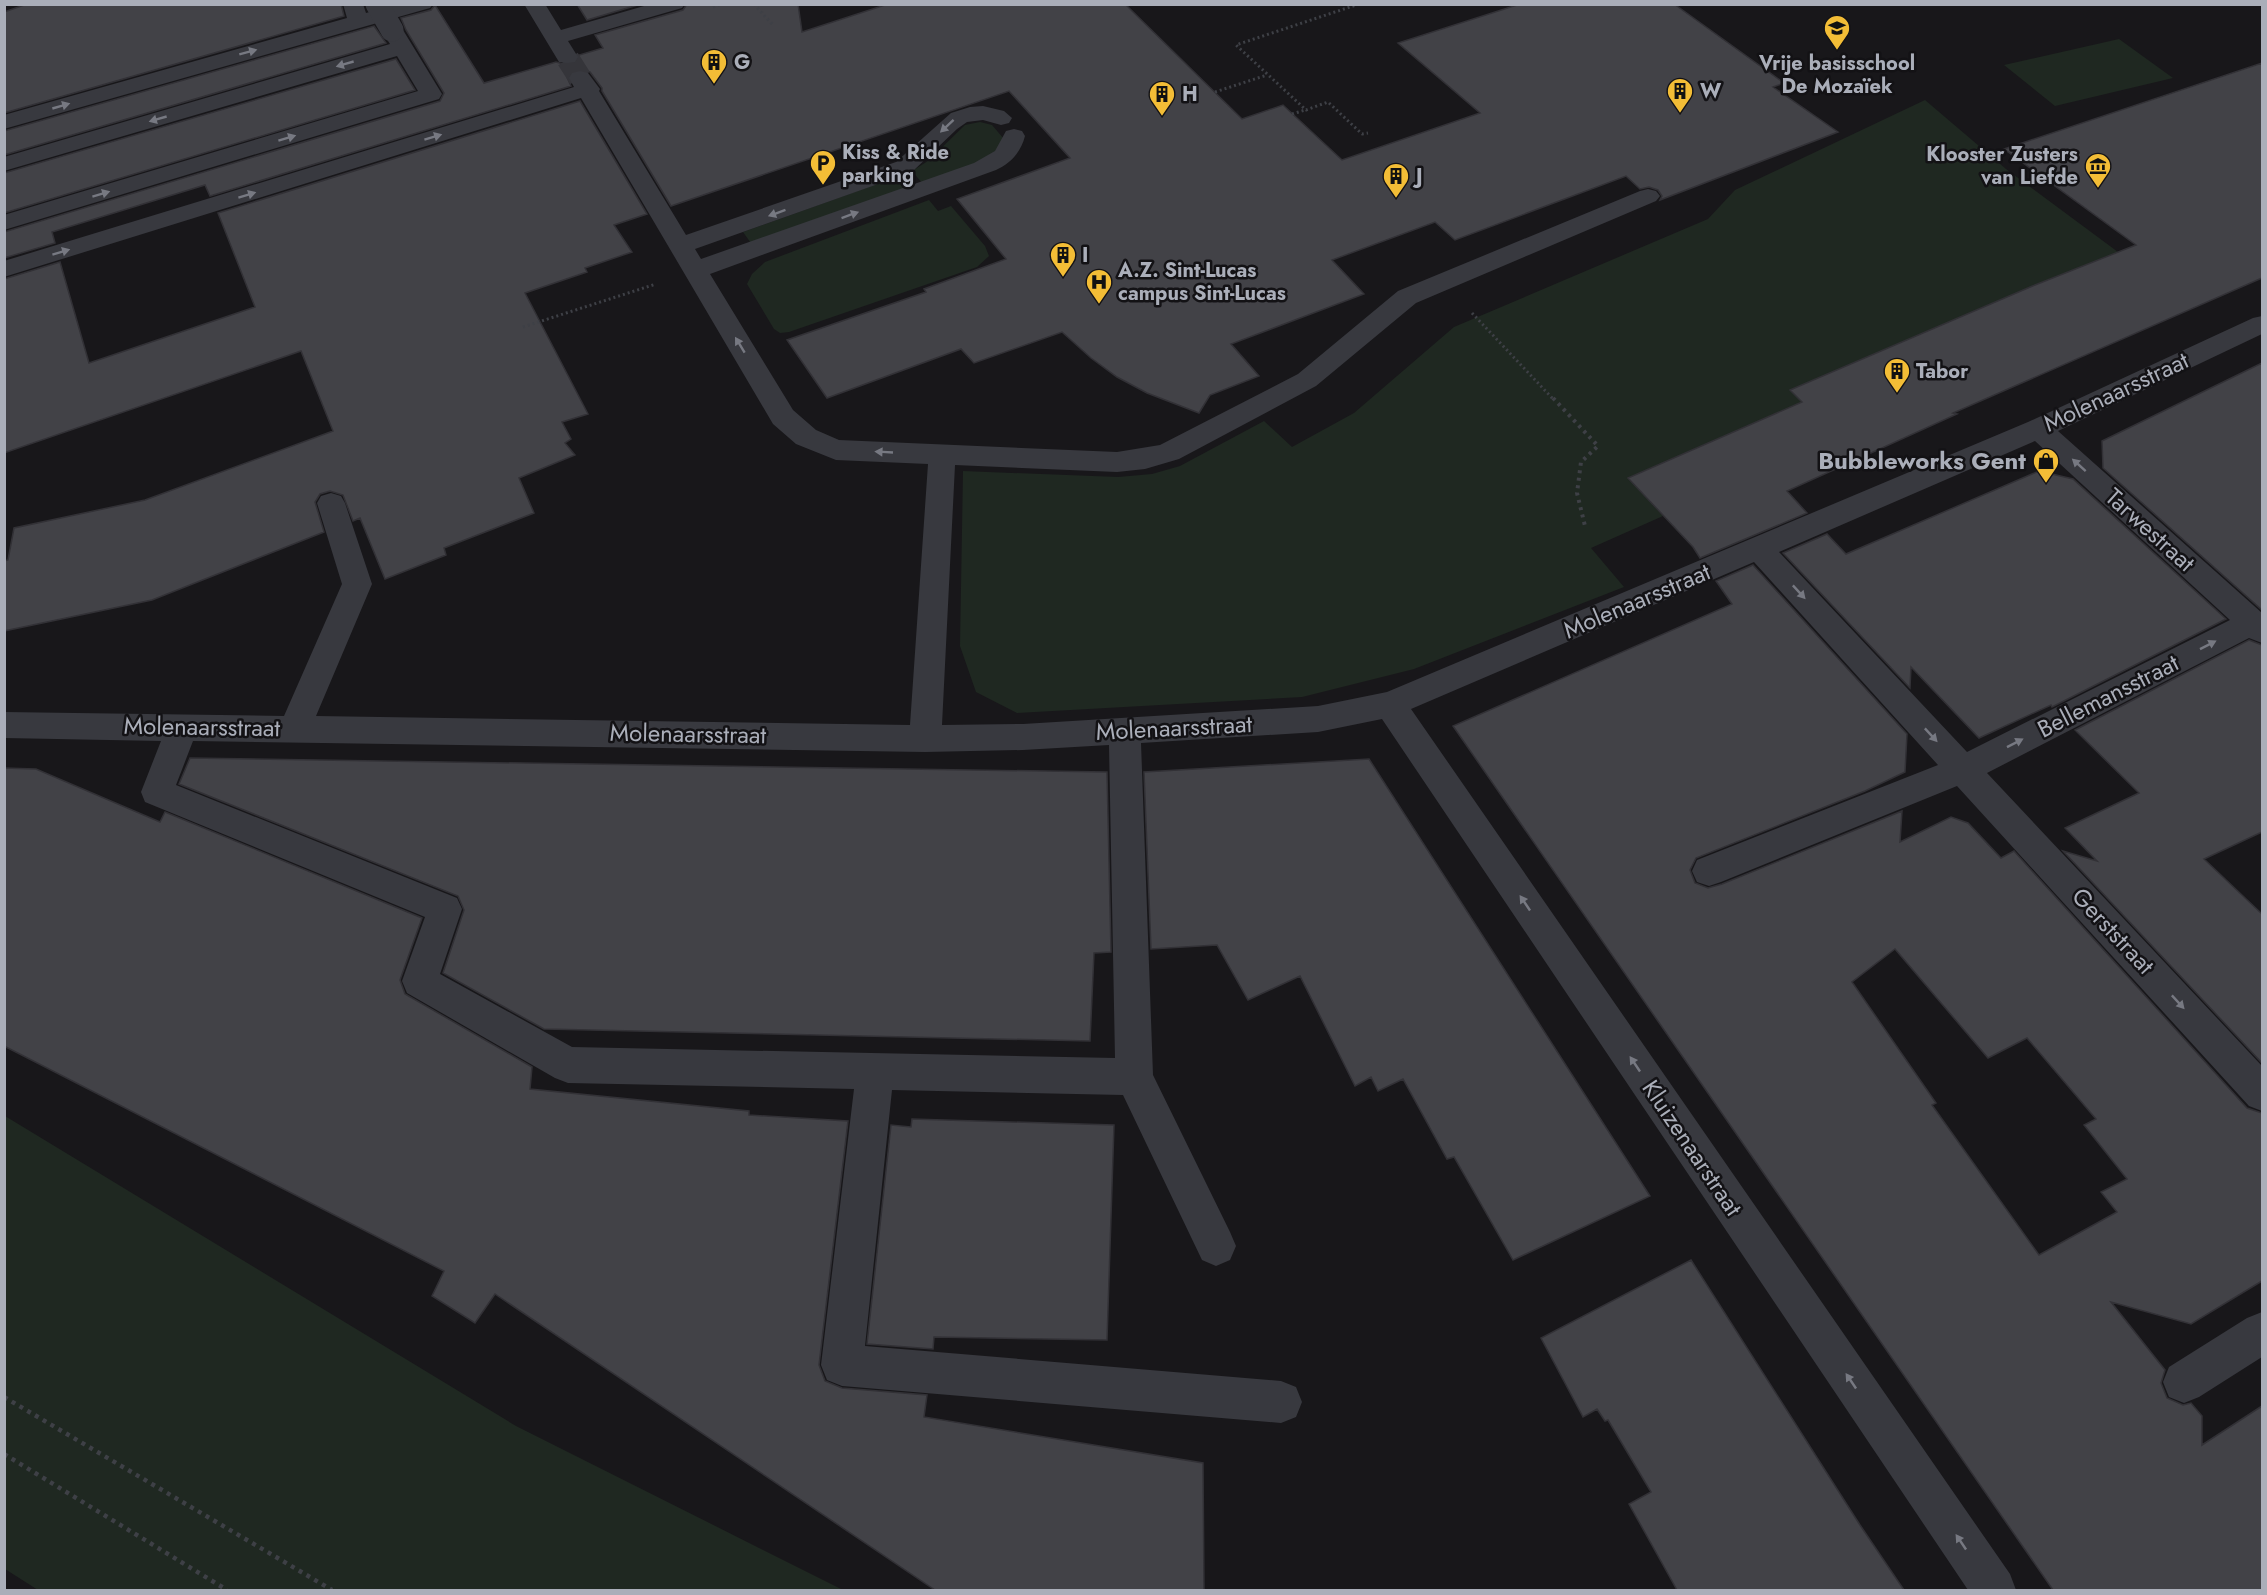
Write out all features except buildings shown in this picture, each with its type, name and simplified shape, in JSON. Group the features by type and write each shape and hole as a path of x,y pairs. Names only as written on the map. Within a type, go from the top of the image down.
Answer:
{"street":[{"path":"4,224 430,94 377,4"},
{"path":"4,122 356,13 423,4"},
{"path":"534,4 567,59"},
{"path":"556,38 675,4"},
{"path":"4,164 397,39"},
{"path":"4,269 584,83 783,417 806,437 836,450 1117,462 1145,459 1169,452 1307,380 1407,297 1648,196"},
{"path":"681,245 904,167 926,150 946,125 959,116 978,113 997,115 1008,127 1012,147 1000,160 696,270"},
{"name":"Molenaarsstraat","path":"4,725 925,739 1023,737 1318,719 1390,705 2255,337"},
{"name":"Tarwestraat","path":"2038,429 2258,627"},
{"path":"925,739 942,455"},
{"path":"295,728 357,585 331,503"},
{"name":"Gerststraat","path":"1759,549 2262,1093"},
{"name":"Bellemansstraat","path":"1963,769 2258,627"},
{"name":"Kluizenaarstraat","path":"1390,705 1994,1590"},
{"path":"182,727 157,792 445,909 420,981 568,1065 1134,1077"},
{"path":"1125,730 1134,1077 1216,1246"},
{"path":"1709,871 1963,769"},
{"path":"875,1072 843,1365 1281,1402"},
{"path":"2184,1382 2262,1333"}],"path":[{"path":"754,4 772,24"},
{"path":"1306,110 1236,45 1359,4"},
{"path":"1215,92 1268,75"},
{"path":"1292,114 1328,102 1362,134 1368,133"},
{"path":"523,327 696,270"},
{"path":"1443,282 1598,446 1581,462 1577,493 1585,526"},
{"path":"4,1397 332,1590"},
{"path":"4,1454 227,1590"}],"shaded area":[{"path":"2119,39 2173,78 2055,106 2004,65"},
{"path":"1925,100 2006,169 2118,252 1802,402 1628,478 1663,516 1591,548 1624,587 1414,669 1302,697 1017,713 976,692 960,646 963,471 1118,477 1152,474 1180,466 1264,421 1292,447 1354,413 1454,327 1708,219 1735,190"},
{"path":"980,122 992,125 1004,139 999,154 923,184 912,171 928,161 965,125"},
{"path":"905,174 916,187 753,246 743,232"},
{"path":"929,200 938,211 951,206 985,246 989,256 977,267 789,332 780,333 774,329 747,284 752,274 765,262"},
{"path":"5,1116 516,1426 843,1590 38,1590 5,1569"}],"tunnel":[{"path":"568,59 580,78"}],"place":[{"name":"Vrije basisschool De Mozaïek","path":"1837,51"},
{"name":"G","path":"714,85"},
{"name":"W","path":"1680,114"},
{"name":"H","path":"1162,117"},
{"name":"Kiss & Ride parking","path":"823,186"},
{"name":"Klooster Zusters van Liefde","path":"2098,189"},
{"name":"J","path":"1396,199"},
{"name":"I","path":"1063,278"},
{"name":"A.Z. Sint-Lucas campus Sint-Lucas","path":"1099,305"},
{"name":"Tabor","path":"1897,394"},
{"name":"Bubbleworks Gent","path":"2046,484"}]}
